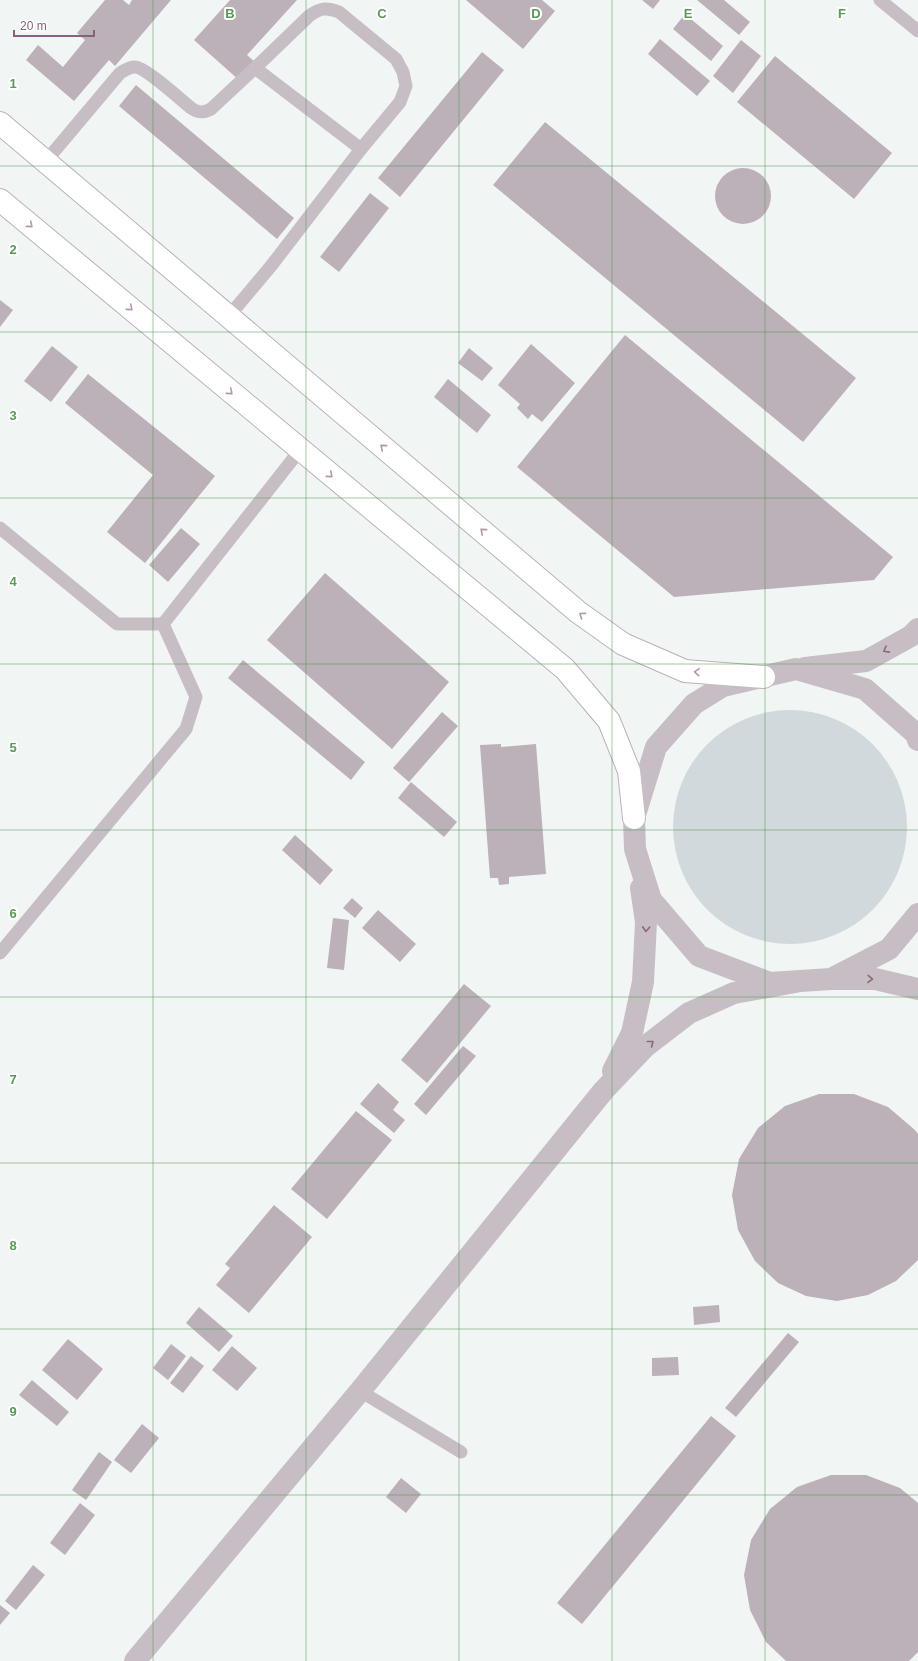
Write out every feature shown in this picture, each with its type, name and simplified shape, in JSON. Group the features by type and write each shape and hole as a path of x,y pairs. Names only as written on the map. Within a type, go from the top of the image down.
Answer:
{"street":[{"path":"0,123 578,612 623,644 685,671 764,677"},
{"path":"0,200 565,669 609,721 629,771 636,849 646,922 643,982 632,1033 604,1090"},
{"path":"634,818 656,747 694,704 723,686 796,669 866,661 911,636 918,629"},
{"path":"796,669 866,690 916,734 918,740"},
{"path":"636,849 651,900 699,956 770,983 831,979 875,979 918,989"},
{"path":"831,979 889,949 918,914"},
{"path":"135,1661 360,1391 604,1090 646,1046 689,1013 734,993 795,982"}],"lane":[{"path":"880,0 918,31"},
{"path":"46,161 115,79 127,68 136,66 145,70 191,108 196,111 206,112 211,109 309,16 319,9 328,7 339,12 396,60 403,72 406,86 400,102 361,149 276,260 229,316"},
{"path":"254,68 361,149"},
{"path":"163,624 300,450"},
{"path":"0,528 117,624 163,624"},
{"path":"0,954 186,729 196,696 163,624"},
{"path":"360,1391 461,1452"}],"shaded area":[{"path":"778,710 802,710 835,718 845,723 865,736 881,752 899,782 907,815 907,839 899,872 881,902 865,918 835,936 802,944 778,944 745,936 735,931 715,918 699,902 681,872 673,839 673,815 681,782 686,772 699,752 715,736 745,718"}],"building":[{"path":"105,0 123,0 129,5 132,0 171,0 115,66 109,60 74,101 26,60 38,45 63,67 85,40 77,33"},
{"path":"230,0 297,0 247,55 256,63 240,81 194,40"},
{"path":"466,0 542,0 555,11 523,49"},
{"path":"642,0 660,0 653,9"},
{"path":"697,0 724,0 750,22 739,35"},
{"path":"685,14 723,46 711,61 673,29"},
{"path":"660,39 710,81 697,96 648,54"},
{"path":"741,40 761,56 733,93 713,76"},
{"path":"482,52 504,70 400,197 378,178"},
{"path":"775,56 892,153 854,199 737,102"},
{"path":"136,85 294,218 277,239 119,106"},
{"path":"545,122 856,378 803,442 493,185"},
{"path":"743,168 754,170 763,176 769,185 771,196 769,207 763,216 754,222 743,224 732,222 723,216 717,207 715,196 717,185 723,176 732,170"},
{"path":"370,193 389,208 339,272 320,257"},
{"path":"0,300 13,310 0,327"},
{"path":"625,335 893,557 874,580 674,597 517,467"},
{"path":"531,344 575,383 542,422 532,414 528,419 517,408 520,404 498,385"},
{"path":"52,346 78,367 51,402 24,381"},
{"path":"469,348 493,368 482,381 458,363"},
{"path":"88,374 215,476 145,563 107,532 153,475 65,403"},
{"path":"448,379 491,415 477,433 434,397"},
{"path":"181,528 200,544 168,582 149,565"},
{"path":"325,573 449,682 392,749 267,640"},
{"path":"243,660 365,762 351,780 228,678"},
{"path":"442,712 458,726 409,782 393,768"},
{"path":"501,744 501,747 536,744 546,874 509,877 509,884 499,885 498,878 490,878 480,745"},
{"path":"411,782 457,822 444,837 398,798"},
{"path":"295,835 333,870 320,885 282,850"},
{"path":"352,898 363,908 355,918 343,908"},
{"path":"378,910 416,944 400,962 362,928"},
{"path":"333,918 349,920 344,970 327,968"},
{"path":"464,984 491,1006 427,1083 401,1060"},
{"path":"463,1046 476,1056 426,1115 414,1104"},
{"path":"378,1083 399,1102 393,1110 405,1120 394,1133 360,1104"},
{"path":"819,1094 854,1094 888,1107 918,1134 918,1260 896,1281 868,1295 837,1301 806,1296 778,1283 755,1261 738,1230 732,1195 739,1159 758,1128 785,1106"},
{"path":"356,1111 392,1140 327,1219 291,1189"},
{"path":"274,1205 312,1237 249,1313 216,1285 230,1268 225,1264"},
{"path":"719,1305 720,1322 694,1325 693,1307"},
{"path":"199,1307 233,1336 219,1352 186,1323"},
{"path":"788,1333 799,1342 736,1417 725,1408"},
{"path":"68,1339 103,1369 77,1400 42,1370"},
{"path":"171,1344 186,1356 168,1380 153,1368"},
{"path":"232,1346 257,1368 237,1391 212,1370"},
{"path":"191,1356 204,1366 183,1393 170,1383"},
{"path":"678,1357 679,1375 652,1376 652,1358"},
{"path":"32,1380 69,1412 57,1426 19,1395"},
{"path":"711,1416 736,1436 582,1624 557,1603"},
{"path":"142,1424 159,1438 131,1473 114,1460"},
{"path":"99,1452 112,1462 86,1500 72,1490"},
{"path":"831,1475 866,1475 900,1488 918,1503 918,1652 909,1661 786,1661 766,1642 750,1610 744,1575 751,1540 770,1509 797,1487"},
{"path":"401,1478 421,1494 406,1513 386,1497"},
{"path":"80,1503 95,1515 65,1555 50,1543"},
{"path":"33,1565 45,1575 16,1610 5,1601"},
{"path":"0,1605 10,1613 0,1625"}]}
